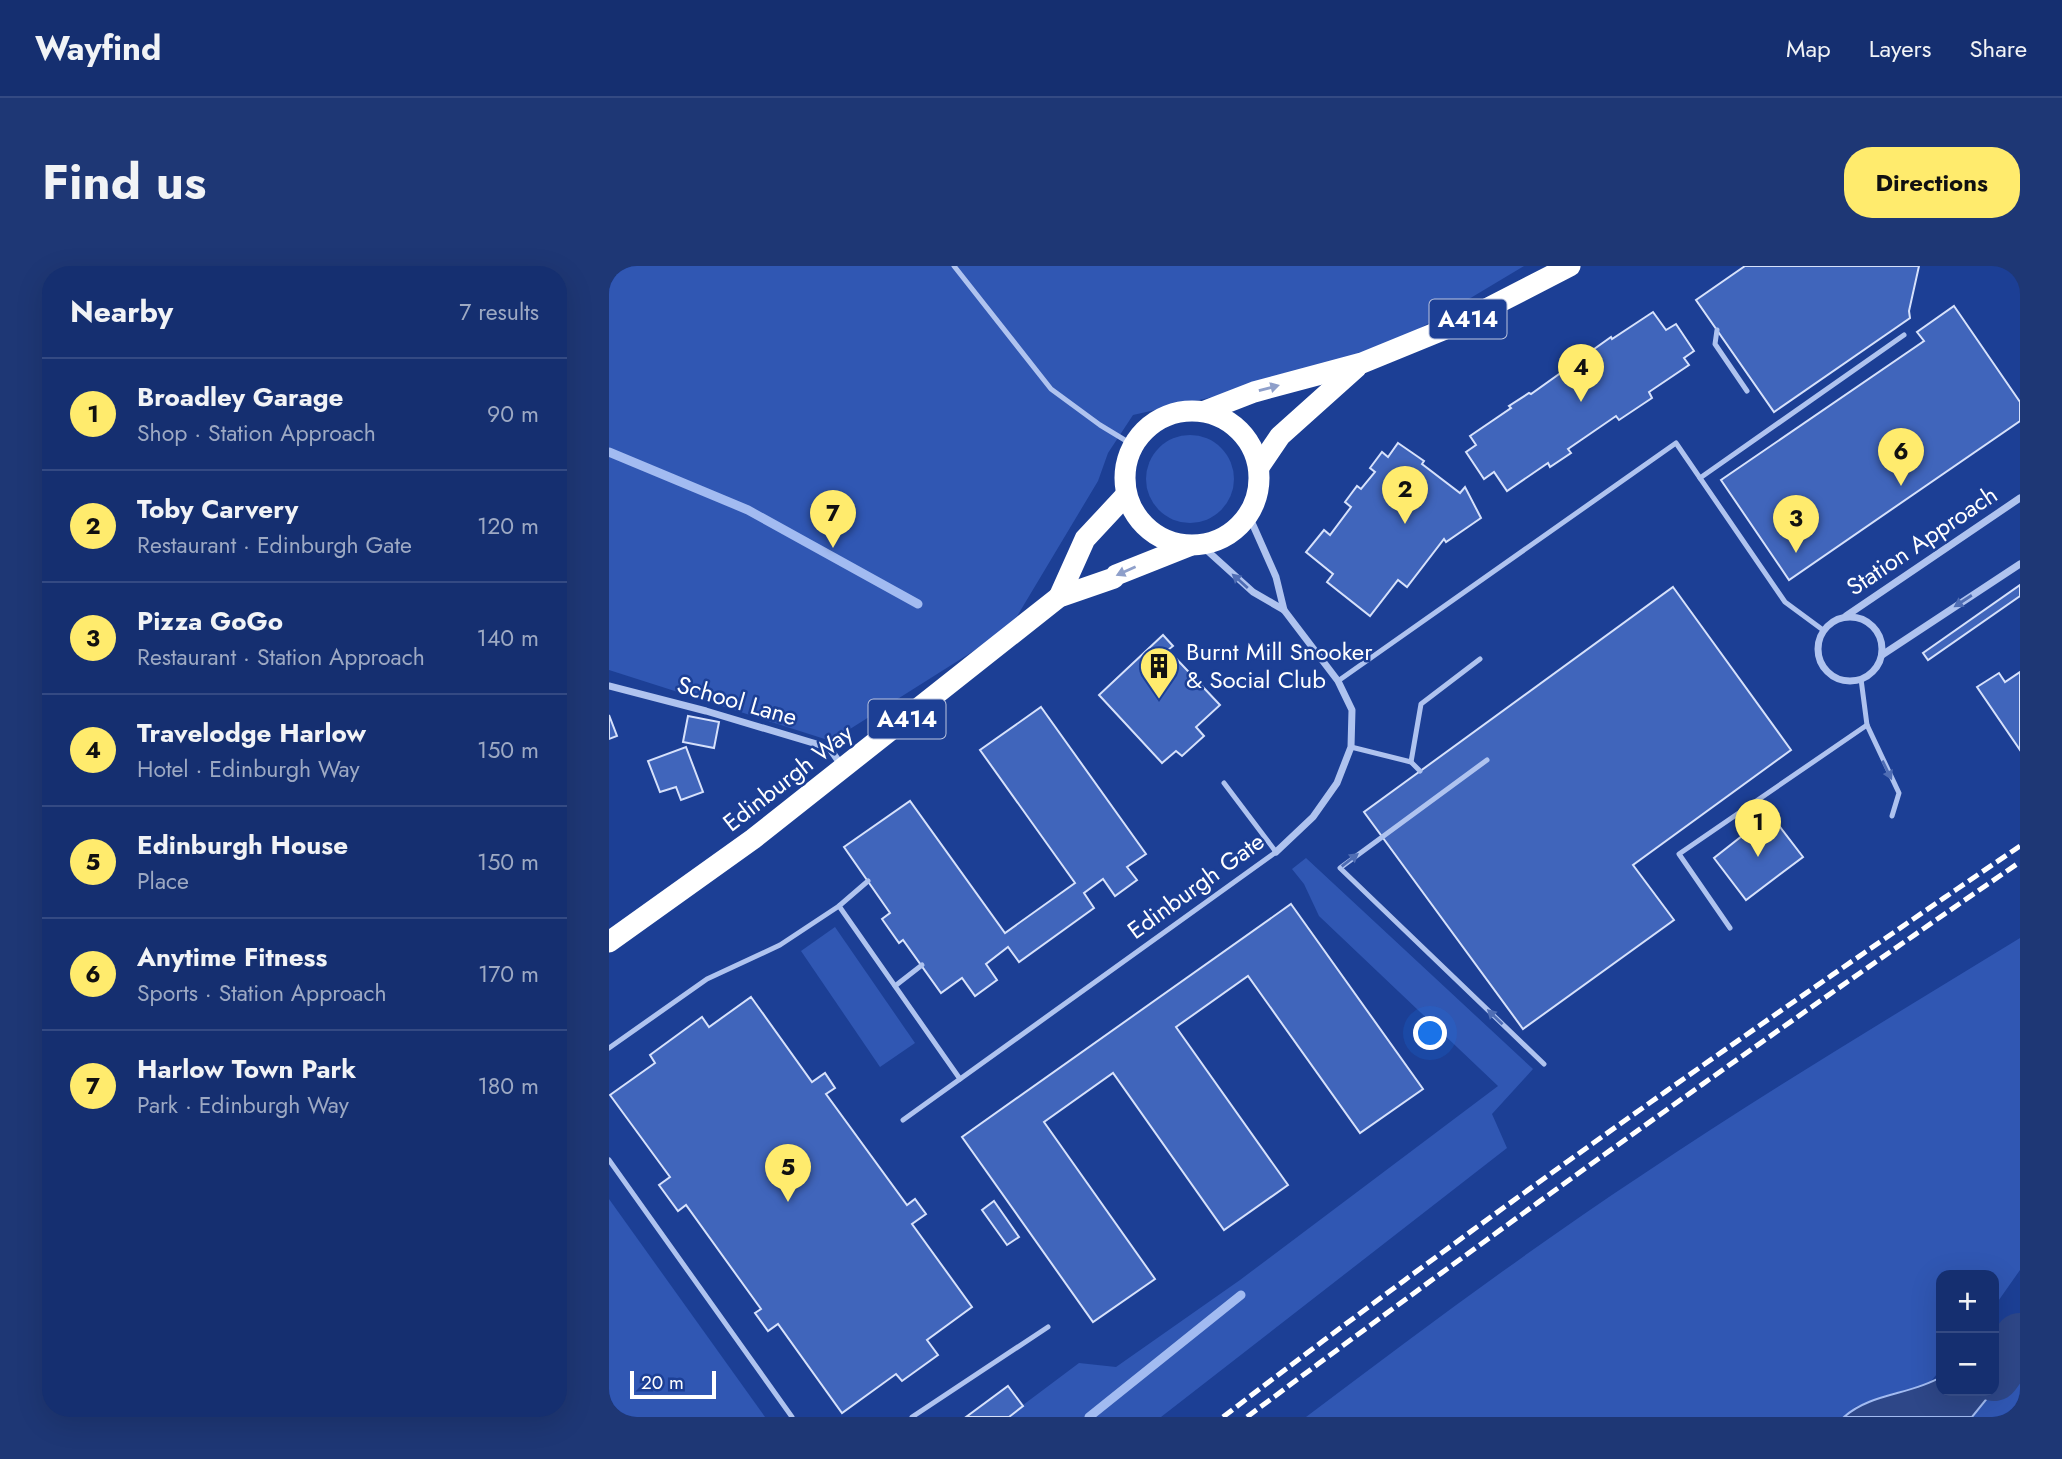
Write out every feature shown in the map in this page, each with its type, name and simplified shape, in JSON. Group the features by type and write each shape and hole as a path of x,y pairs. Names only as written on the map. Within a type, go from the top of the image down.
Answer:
{"highway":[{"name":"A414","path":"1205,411 1254,392 1362,363 1455,326 1570,266"},
{"name":"A414","path":"1259,467 1280,436 1362,363"},
{"path":"1183,411 1205,411 1224,418 1241,430 1253,447 1259,467 1257,500 1249,516 1236,530 1219,540 1195,545 1168,541 1149,531 1135,515 1126,495 1126,461 1133,445 1146,429 1163,416 1183,411"},
{"name":"Edinburgh Way","path":"1059,597 1085,540 1126,495"},
{"name":"Edinburgh Way","path":"609,942 753,839 1059,597 1195,545"}],"street":[{"name":"Station Approach","path":"1846,617 2020,498"},
{"name":"Edinburgh Gate","path":"1249,516 1276,577 1284,610"},
{"name":"Edinburgh Gate","path":"1195,545 1253,592 1284,610 1338,681 1352,710 1351,747 1337,783 1313,817 1276,852"},
{"path":"1823,630 1818,649 1824,668 1840,680 1861,679 1870,674 1882,655 2020,564"},
{"name":"Station Approach","path":"1823,630 1837,619 1846,617 1865,620 1879,635 1882,655"},
{"name":"School Lane","path":"609,686 820,745 830,749 844,769"}],"lane":[{"path":"954,266 1051,389 1133,445"},
{"path":"1717,330 1716,344 1747,391"},
{"path":"1700,478 1904,335"},
{"path":"1338,681 1676,443 1785,602 1823,630"},
{"path":"1411,762 1421,704 1480,659"},
{"path":"1861,679 1867,725 1899,793 1892,816"},
{"path":"1730,928 1679,854 1867,725"},
{"path":"1351,747 1411,762 1420,771"},
{"path":"1487,760 1340,868 1544,1065"},
{"path":"1224,783 1276,852"},
{"name":"Edinburgh Gate","path":"903,1120 1276,852"},
{"path":"609,1048 707,979 780,945 839,906 868,881"},
{"path":"839,906 960,1079"},
{"path":"895,986 922,965"},
{"path":"609,1160 792,1417"},
{"path":"912,1417 1048,1327"}],"shaded area":[{"path":"609,266 1524,266 1362,363 1133,415 1108,453 1098,481 1010,628 831,741 609,670"},
{"path":"1190,435 1207,439 1221,448 1230,462 1234,479 1230,496 1221,510 1207,519 1190,523 1173,519 1159,510 1150,496 1146,479 1150,462 1159,448 1173,439"},
{"path":"1306,858 1533,1069 1492,1114 1507,1148 1161,1417 1007,1417 1079,1363 1116,1367 1240,1280 1498,1086 1319,916 1304,884 1292,869"},
{"path":"835,927 915,1043 880,1067 801,951"},
{"path":"2020,938 2020,1270 1999,1300 1999,1270 1936,1270 1936,1375 1928,1385 1893,1393 1855,1407 1844,1417 1306,1417 1514,1263 1688,1144"},
{"path":"609,1199 765,1417 609,1417"},
{"path":"2017,1343 1999,1381 1999,1347"},
{"path":"2003,1372 2020,1375 2020,1417 1972,1417 1990,1396 1999,1396 1999,1380"},
{"path":"1936,1380 1936,1396 1989,1396 1972,1417 1844,1417 1866,1403"}],"building":[{"path":"1745,266 1919,266 1909,311 1910,318 1774,412 1696,300"},
{"path":"1954,306 2020,402 2020,421 1789,580 1721,480 1924,341 1917,332"},
{"path":"1653,312 1666,330 1676,324 1694,351 1684,358 1689,365 1649,392 1652,398 1619,420 1616,416 1568,449 1571,453 1550,467 1548,463 1507,491 1494,472 1484,479 1466,452 1476,445 1470,436 1511,408 1509,406"},
{"path":"1398,443 1424,461 1422,464 1460,493 1465,487 1481,518 1446,542 1444,539 1407,587 1398,580 1370,616 1327,582 1333,574 1306,552 1324,530 1330,535 1351,507 1345,502 1357,486 1361,489 1375,472 1370,468 1382,452 1388,457"},
{"path":"2020,585 2020,596 1928,660 1923,653"},
{"path":"1673,587 1791,750 1633,865 1674,920 1523,1029 1364,812"},
{"name":"Burnt Mill Snooker & Social Club","path":"1163,635 1173,646 1168,650 1220,705 1196,727 1204,736 1182,756 1176,751 1162,763 1099,695"},
{"path":"2020,672 2020,750 1977,687 1999,673 2005,682"},
{"path":"1041,707 1146,854 1127,867 1137,880 1115,896 1103,879 1084,893 1094,908 1019,962 1008,947 986,964 997,980 975,996 962,978 941,993 903,940 899,943 882,919 890,913 844,847 910,801 1005,933 1075,883 980,750"},
{"path":"609,715 617,736 609,739"},
{"path":"688,716 719,722 714,748 683,742"},
{"path":"686,747 703,792 681,800 676,787 660,792 648,761"},
{"path":"1770,814 1803,857 1746,900 1714,858"},
{"path":"1291,904 1423,1089 1360,1133 1248,976 1176,1027 1288,1185 1224,1230 1113,1073 1044,1122 1155,1279 1093,1322 962,1137"},
{"path":"751,997 812,1082 825,1073 835,1088 826,1094 907,1205 915,1199 926,1214 912,1224 972,1307 927,1340 938,1355 902,1381 896,1374 842,1413 778,1324 768,1331 755,1313 761,1309 686,1205 678,1211 659,1185 670,1177 610,1095 655,1063 650,1055 702,1017 709,1027"},
{"path":"994,1201 1019,1237 1007,1245 982,1210"},
{"path":"1008,1386 1023,1406 1009,1417 966,1417"}],"waterway":[{"path":"609,452 748,510 918,604"},
{"path":"1089,1417 1241,1295"},
{"path":"1999,1368 2020,1339"}],"railway":[{"path":"1223,1417 1617,1126 2020,846"},
{"path":"1247,1417 1631,1136 2020,862"}],"place":[{"name":"Travelodge Harlow","path":"1581,402"},
{"name":"Anytime Fitness","path":"1901,486"},
{"name":"Toby Carvery","path":"1405,524"},
{"name":"Harlow Town Park","path":"833,548"},
{"name":"Pizza GoGo","path":"1796,553"},
{"name":"Burnt Mill Snooker & Social Club","path":"1159,700"},
{"name":"Broadley Garage","path":"1758,857"},
{"name":"Edinburgh House","path":"788,1202"}]}
